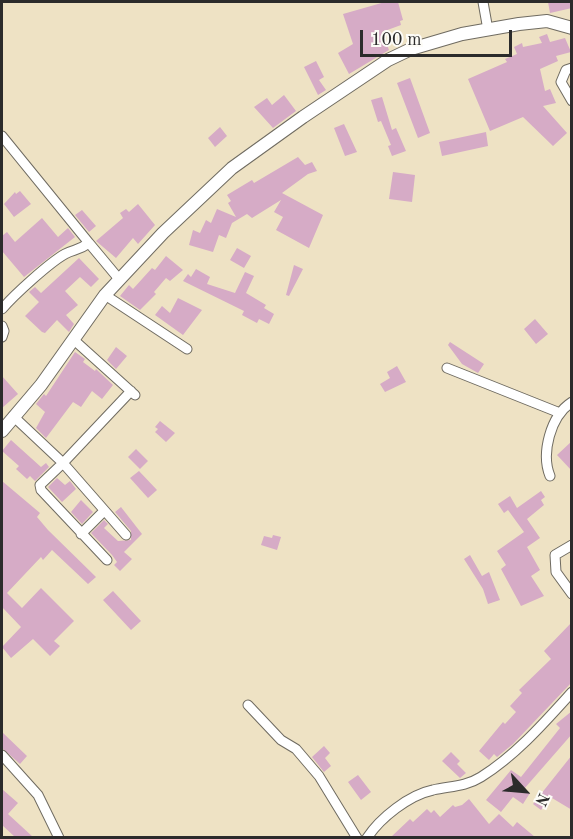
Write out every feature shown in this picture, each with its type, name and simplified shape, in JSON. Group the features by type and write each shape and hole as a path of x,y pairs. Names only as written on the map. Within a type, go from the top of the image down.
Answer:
{"main road":[{"path":"2,430 119,279 232,168 369,72 411,49 462,34 547,21 572,28"}],"street":[{"path":"483,2 488,30"},
{"path":"572,68 566,70 561,82 572,101"},
{"path":"2,136 119,279"},
{"path":"2,309 18,289 25,287 64,255 76,253 89,243"},
{"path":"105,295 187,349"},
{"path":"2,326 4,331 2,337"},
{"path":"74,340 133,393 39,488 106,560"},
{"path":"447,368 560,413"},
{"path":"550,476 545,455 560,413 572,402"},
{"path":"14,416 63,463 126,535"},
{"path":"81,534 104,511"},
{"path":"572,545 555,555 556,572 572,594"},
{"path":"367,837 384,819 416,797 432,790 455,788 480,778 524,744 572,692"},
{"path":"248,705 279,738 296,749 319,776 357,837"},
{"path":"2,755 38,795 59,837"}],"building":[{"path":"385,2 398,2 403,20 400,21 401,25 382,32 389,50 349,74 338,53 353,44 343,14"},
{"path":"548,2 572,2 572,8 550,13"},
{"path":"547,34 550,42 565,38 571,52 556,56 558,61 540,69 545,91 550,89 556,103 543,106 567,133 553,146 523,117 490,131 468,79 507,62 505,59 517,54 514,47 522,43 523,47 542,43 539,37"},
{"path":"316,61 324,77 319,80 326,90 318,95 304,67"},
{"path":"410,78 430,133 418,138 397,83"},
{"path":"284,95 296,111 273,128 254,107 267,98 272,105"},
{"path":"382,97 392,130 396,128 406,151 392,156 388,146 391,145 381,121 378,122 371,100"},
{"path":"344,124 357,152 345,156 334,128"},
{"path":"220,127 227,136 215,147 208,138"},
{"path":"486,132 488,146 442,156 439,142"},
{"path":"298,157 305,165 312,162 317,171 308,174 282,193 323,215 309,248 276,230 283,217 274,212 281,200 252,218 247,214 232,223 226,238 219,235 213,252 189,245 193,230 200,233 206,220 211,223 217,209 236,217 228,203 231,201 227,195 252,180 254,183"},
{"path":"393,172 415,175 412,202 389,199"},
{"path":"20,191 31,204 14,217 4,204 15,192 16,194"},
{"path":"138,204 155,225 138,244 133,238 116,258 96,241 123,218 120,213 126,209 129,212"},
{"path":"82,210 96,226 89,232 75,215"},
{"path":"42,218 58,237 68,228 75,237 24,277 2,251 2,236 7,232 15,242"},
{"path":"237,248 251,256 244,268 230,260"},
{"path":"166,256 183,270 170,281 166,278 154,292 156,294 140,310 120,296 129,285 133,289 152,268 155,270"},
{"path":"79,258 99,279 91,287 80,277 65,291 78,305 66,315 74,324 69,332 57,320 45,333 42,332 25,316 39,302 29,292 35,287 41,293"},
{"path":"294,265 303,269 289,296 286,295"},
{"path":"196,269 210,277 207,284 235,293 245,272 254,276 246,293 266,305 264,308 274,314 269,324 259,319 257,323 242,315 244,311 183,281 188,274 191,277"},
{"path":"178,298 202,310 183,335 155,315 162,306 170,313"},
{"path":"535,319 548,334 536,344 524,329"},
{"path":"450,342 484,364 478,373 462,364 448,345"},
{"path":"116,347 127,356 116,369 107,360"},
{"path":"75,352 85,359 83,362 95,371 96,369 113,385 102,399 92,391 81,407 73,402 46,438 36,428 45,412 36,404 44,394 46,396"},
{"path":"397,366 406,382 385,392 380,384 390,378 387,372"},
{"path":"2,376 18,394 2,408"},
{"path":"160,421 175,433 166,442 155,432 158,429 155,427"},
{"path":"11,440 41,467 46,463 49,467 35,481 30,476 27,479 16,469 19,466 2,451"},
{"path":"572,441 572,471 557,455"},
{"path":"136,449 148,461 140,469 128,457"},
{"path":"139,471 157,490 148,498 130,478"},
{"path":"57,478 65,485 70,481 76,489 62,502 48,487"},
{"path":"2,481 40,513 37,517 48,530 96,577 88,584 52,550 43,560 41,557 7,593 22,608 41,588 74,621 54,641 60,646 50,656 33,639 11,658 2,647 21,627 2,607"},
{"path":"541,491 545,497 541,500 544,505 527,519 540,538 527,547 540,570 531,576 544,596 521,606 501,569 506,565 497,551 524,532 508,510 504,513 498,504 510,496 517,508"},
{"path":"81,500 93,512 82,524 71,512"},
{"path":"121,507 142,534 124,552 132,559 120,571 114,565 117,562 112,555 91,533 104,520 108,524 104,528 118,541 131,540 131,531 115,512"},
{"path":"273,535 281,537 277,550 261,545 264,536 272,538"},
{"path":"470,555 482,576 489,572 500,600 488,604 483,589 464,559"},
{"path":"113,591 141,621 131,630 103,600"},
{"path":"572,622 572,682 513,744 497,757 494,754 489,760 479,751 503,722 505,724 516,712 510,706 522,693 519,690 551,659 544,651"},
{"path":"572,711 572,734 524,789 530,793 523,804 513,797 501,812 486,800 511,770 521,777 560,728 556,724"},
{"path":"2,732 27,756 20,764 2,748"},
{"path":"324,746 330,753 325,758 331,766 324,772 312,757"},
{"path":"451,752 460,761 457,764 466,773 460,778 442,761"},
{"path":"572,755 572,810 552,798 541,810 533,804"},
{"path":"358,775 371,792 361,800 348,782"},
{"path":"2,789 18,803 8,814 33,837 15,837 2,825"},
{"path":"469,799 489,824 499,814 513,827 517,822 535,837 391,837 410,819 413,822 427,809 431,813 434,810 440,817 453,805 455,807 462,805"}]}
